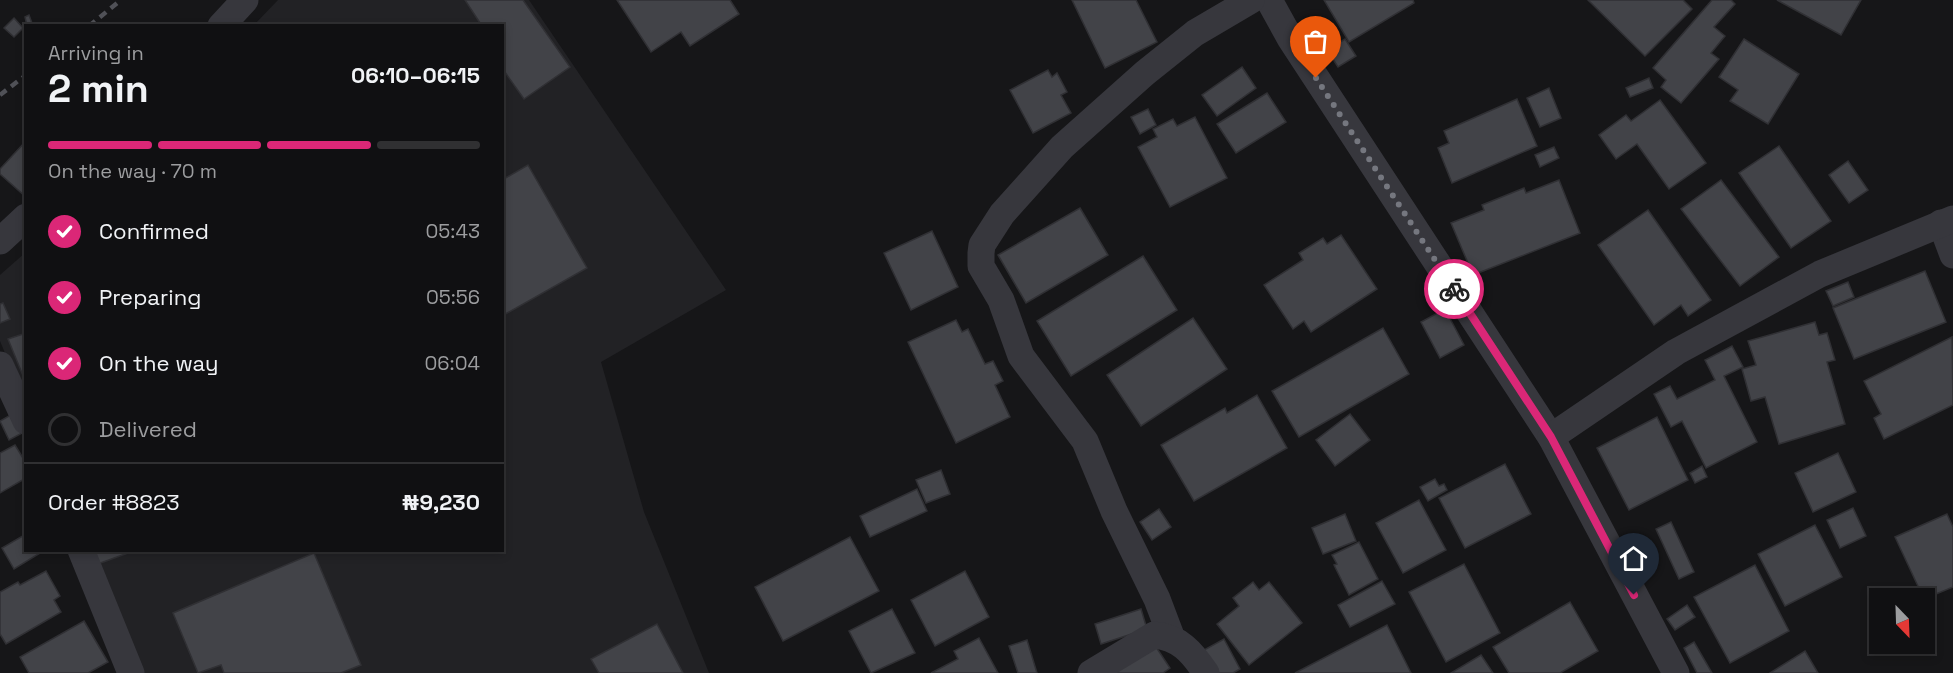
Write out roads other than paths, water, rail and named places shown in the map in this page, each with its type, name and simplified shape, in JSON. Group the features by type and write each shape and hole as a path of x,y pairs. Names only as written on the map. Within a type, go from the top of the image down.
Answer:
{"street":[{"path":"223,24 245,0"},
{"path":"1206,673 1192,654 1171,636 1157,599 1114,511 1085,441 1021,356 1001,300 981,266 981,253 982,245 1002,214 1062,147 1145,73 1195,33 1251,0"},
{"path":"1269,0 1290,38 1551,437 1676,673"},
{"path":"0,241 24,219"},
{"path":"1551,437 1676,352 1820,274 1947,221 1953,255"},
{"path":"0,364 24,417"},
{"path":"82,552 131,673"},
{"path":"1091,673 1154,635 1171,636"}],"railway":[{"path":"91,24 121,0"},
{"path":"0,95 24,77"}]}
